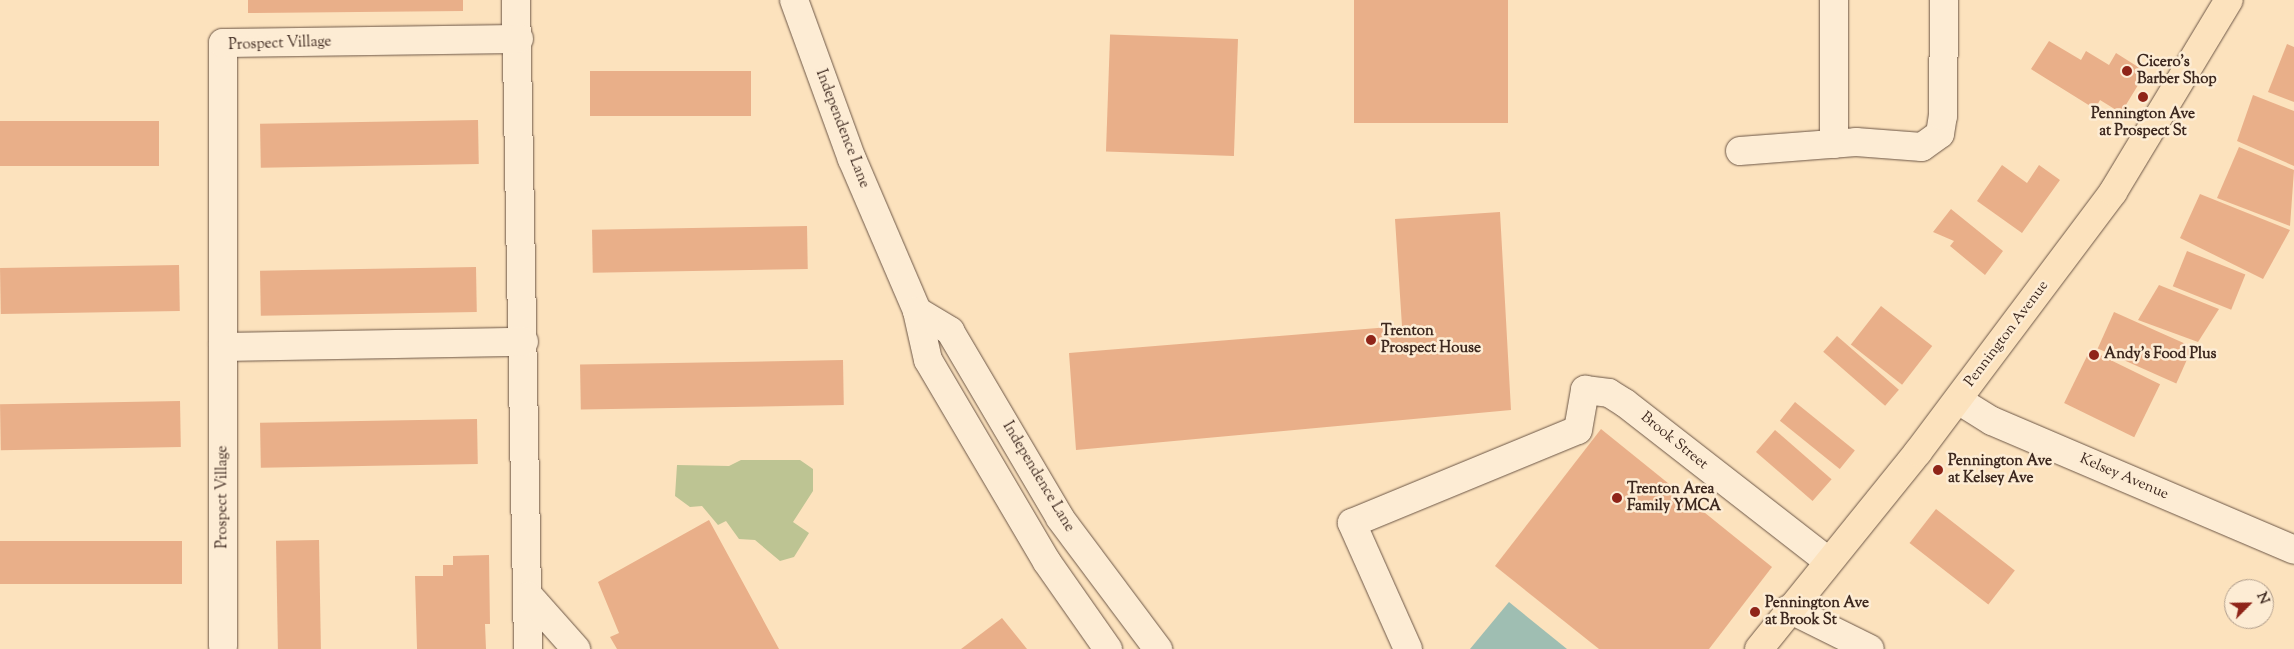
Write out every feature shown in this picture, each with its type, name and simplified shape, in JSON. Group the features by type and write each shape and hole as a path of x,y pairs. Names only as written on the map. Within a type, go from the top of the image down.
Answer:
{"main road":[{"name":"Pennington Avenue","path":"1759,649 1789,609 1958,400 2113,192 2229,0"}],"street":[{"path":"516,0 519,39 528,649"},
{"name":"Independence Lane","path":"794,0 852,159 916,311 928,360 1047,562 1108,649"},
{"path":"1834,0 1834,144"},
{"path":"1740,151 1834,144 1922,148 1940,134 1944,0"},
{"name":"Prospect Village","path":"222,646 223,43 519,39"},
{"name":"Independence Lane","path":"916,311 950,331 1060,518 1158,649"},
{"path":"223,347 524,342"},
{"name":"Brook Street","path":"1408,649 1352,523 1578,430 1585,390 1609,394 1625,403 1828,561"},
{"name":"Kelsey Avenue","path":"1958,400 1992,421 2294,550"},
{"path":"528,596 576,649"},
{"path":"1789,609 1870,649"}],"green space":[{"path":"741,460 800,460 813,469 813,491 793,522 809,533 794,557 780,561 755,540 739,539 726,521 718,525 702,506 690,507 675,496 677,465 729,466"}],"shaded area":[{"path":"1509,602 1567,649 1470,649"}],"building":[{"path":"248,0 463,0 463,11 248,13"},
{"path":"1354,0 1508,0 1508,123 1354,123"},
{"path":"1110,35 1238,39 1234,156 1106,151"},
{"path":"2049,41 2081,60 2086,51 2109,65 2116,53 2146,72 2121,113 2100,100 2095,109 2031,69"},
{"path":"2287,44 2294,47 2294,102 2268,92"},
{"path":"590,71 751,71 751,116 590,116"},
{"path":"2253,95 2294,111 2294,166 2237,141"},
{"path":"478,120 479,164 261,168 260,124"},
{"path":"0,121 159,121 159,166 0,166"},
{"path":"2239,147 2294,170 2290,226 2217,198"},
{"path":"2002,165 2027,183 2039,165 2060,180 2022,233 1977,201"},
{"path":"2200,194 2290,230 2263,279 2180,238"},
{"path":"1951,209 2003,251 1985,275 1950,246 1954,241 1933,232"},
{"name":"Trenton Prospect House","path":"1500,212 1511,410 1076,450 1069,353 1402,326 1395,219"},
{"path":"807,226 808,269 593,273 592,230"},
{"path":"2187,251 2245,275 2231,310 2173,286"},
{"path":"179,265 180,311 1,314 0,268"},
{"path":"476,267 477,312 261,316 260,271"},
{"path":"2159,285 2219,309 2198,342 2138,320"},
{"path":"1881,306 1932,346 1902,385 1851,345"},
{"path":"2114,312 2193,347 2176,384 2098,349"},
{"path":"1837,336 1899,390 1885,406 1823,352"},
{"path":"2090,350 2160,384 2134,437 2064,403"},
{"path":"843,360 844,405 581,410 580,365"},
{"path":"180,401 181,447 1,450 0,404"},
{"path":"1795,402 1855,450 1840,469 1780,421"},
{"path":"477,419 478,464 261,468 260,423"},
{"name":"Trenton Area Family YMCA","path":"1601,429 1772,567 1709,649 1599,649 1495,566"},
{"path":"1775,430 1832,479 1813,501 1756,452"},
{"path":"1936,509 2015,571 1988,604 1910,543"},
{"path":"709,520 779,649 617,649 610,637 619,633 598,582"},
{"path":"319,540 321,649 278,649 276,541"},
{"path":"0,541 182,541 182,584 0,584"},
{"path":"489,555 490,624 485,624 486,649 417,649 415,576 443,576 443,565 453,565 453,556"},
{"path":"1002,618 1027,649 961,649"}],"place":[{"name":"Cicero's Barber Shop","path":"2127,71"},
{"name":"Pennington Ave at Prospect St","path":"2143,97"},
{"name":"Trenton Prospect House","path":"1371,340"},
{"name":"Andy's Food Plus","path":"2094,355"},
{"name":"Pennington Ave at Kelsey Ave","path":"1938,470"},
{"name":"Trenton Area Family YMCA","path":"1617,498"},
{"name":"Pennington Ave at Brook St","path":"1755,612"}]}
